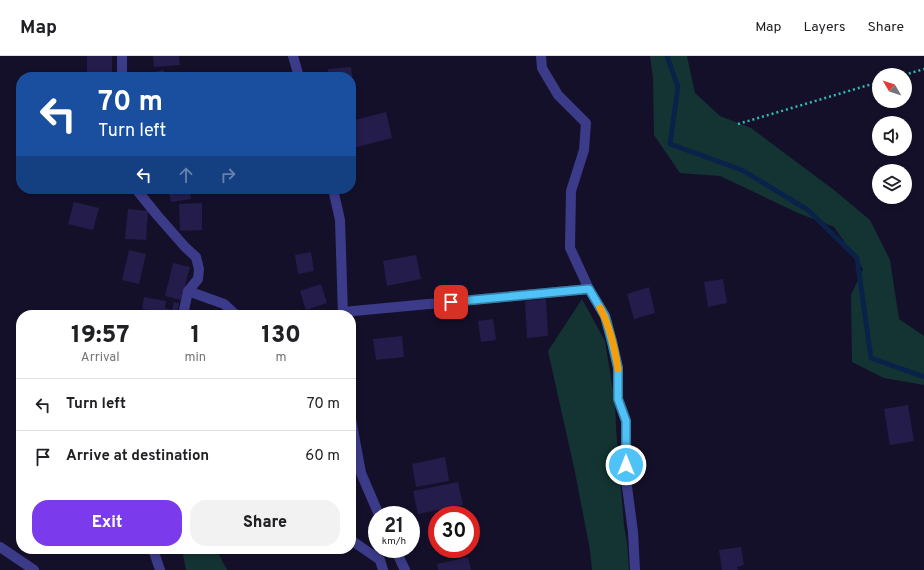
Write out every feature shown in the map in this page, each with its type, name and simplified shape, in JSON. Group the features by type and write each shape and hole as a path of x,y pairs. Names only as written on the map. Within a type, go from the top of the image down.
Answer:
{"street":[{"path":"122,56 122,72"},
{"path":"293,56 298,72"},
{"path":"541,56 542,68 558,95 586,123 584,150 570,191 570,248 589,289 605,316 618,368 618,399 626,421 626,479 633,532 635,570"},
{"path":"140,194 157,215 196,257 199,269 198,279 188,291 184,310"},
{"path":"334,194 340,220 343,310"},
{"path":"356,313 589,289"},
{"path":"188,291 224,304 231,310"},
{"path":"356,446 361,473 375,506"},
{"path":"356,543 380,560 383,570"},
{"path":"0,547 34,570"},
{"path":"155,554 160,570"},
{"path":"399,558 405,570"}],"path":[{"path":"912,73 924,69"},
{"path":"738,124 872,84"}],"green space":[{"path":"650,56 687,56 695,93 720,116 751,128 834,190 870,220 890,260 899,319 924,336 924,385 884,378 852,362 851,295 863,269 834,227 798,213 720,176 680,173 654,135 653,79"},
{"path":"582,299 605,341 615,403 624,525 629,570 592,570 590,550 575,472 548,351"},
{"path":"183,554 219,554 227,570 186,570"}],"building":[{"path":"87,56 112,56 112,72 87,72"},
{"path":"153,56 179,56 180,65 154,67"},
{"path":"351,67 352,72 328,72 328,69"},
{"path":"386,112 392,138 356,147 356,120"},
{"path":"169,194 190,194 191,199 171,202"},
{"path":"74,202 99,208 93,230 68,224"},
{"path":"202,203 202,230 180,231 179,204"},
{"path":"128,209 148,211 146,240 125,239"},
{"path":"129,250 146,254 139,284 122,280"},
{"path":"311,252 314,271 298,274 295,255"},
{"path":"416,255 421,279 387,286 383,261"},
{"path":"173,263 190,267 181,300 165,296"},
{"path":"723,279 727,303 708,307 704,282"},
{"path":"321,284 327,303 306,310 300,291"},
{"path":"649,287 655,313 634,319 627,294"},
{"path":"144,297 166,301 165,308 172,310 148,310 142,309"},
{"path":"546,299 548,336 527,338 525,301"},
{"path":"174,302 179,303 178,310 172,310"},
{"path":"493,319 496,340 481,342 478,321"},
{"path":"402,336 404,357 376,360 373,339"},
{"path":"908,405 914,441 890,445 884,409"},
{"path":"445,457 449,481 416,487 412,464"},
{"path":"458,482 463,505 428,506 428,512 420,514 420,506 416,506 413,491"},
{"path":"741,547 744,565 737,567 738,570 722,570 719,550"},
{"path":"468,558 471,570 438,570 437,564"}],"waterway":[{"path":"667,56 678,87 670,144 742,170 808,210 857,258 871,358 924,377"}],"slow traffic":[{"path":"600,308 605,316 618,369"}],"route":[{"path":"451,302 589,289 605,316 618,368 618,399 626,421 626,465"}]}
